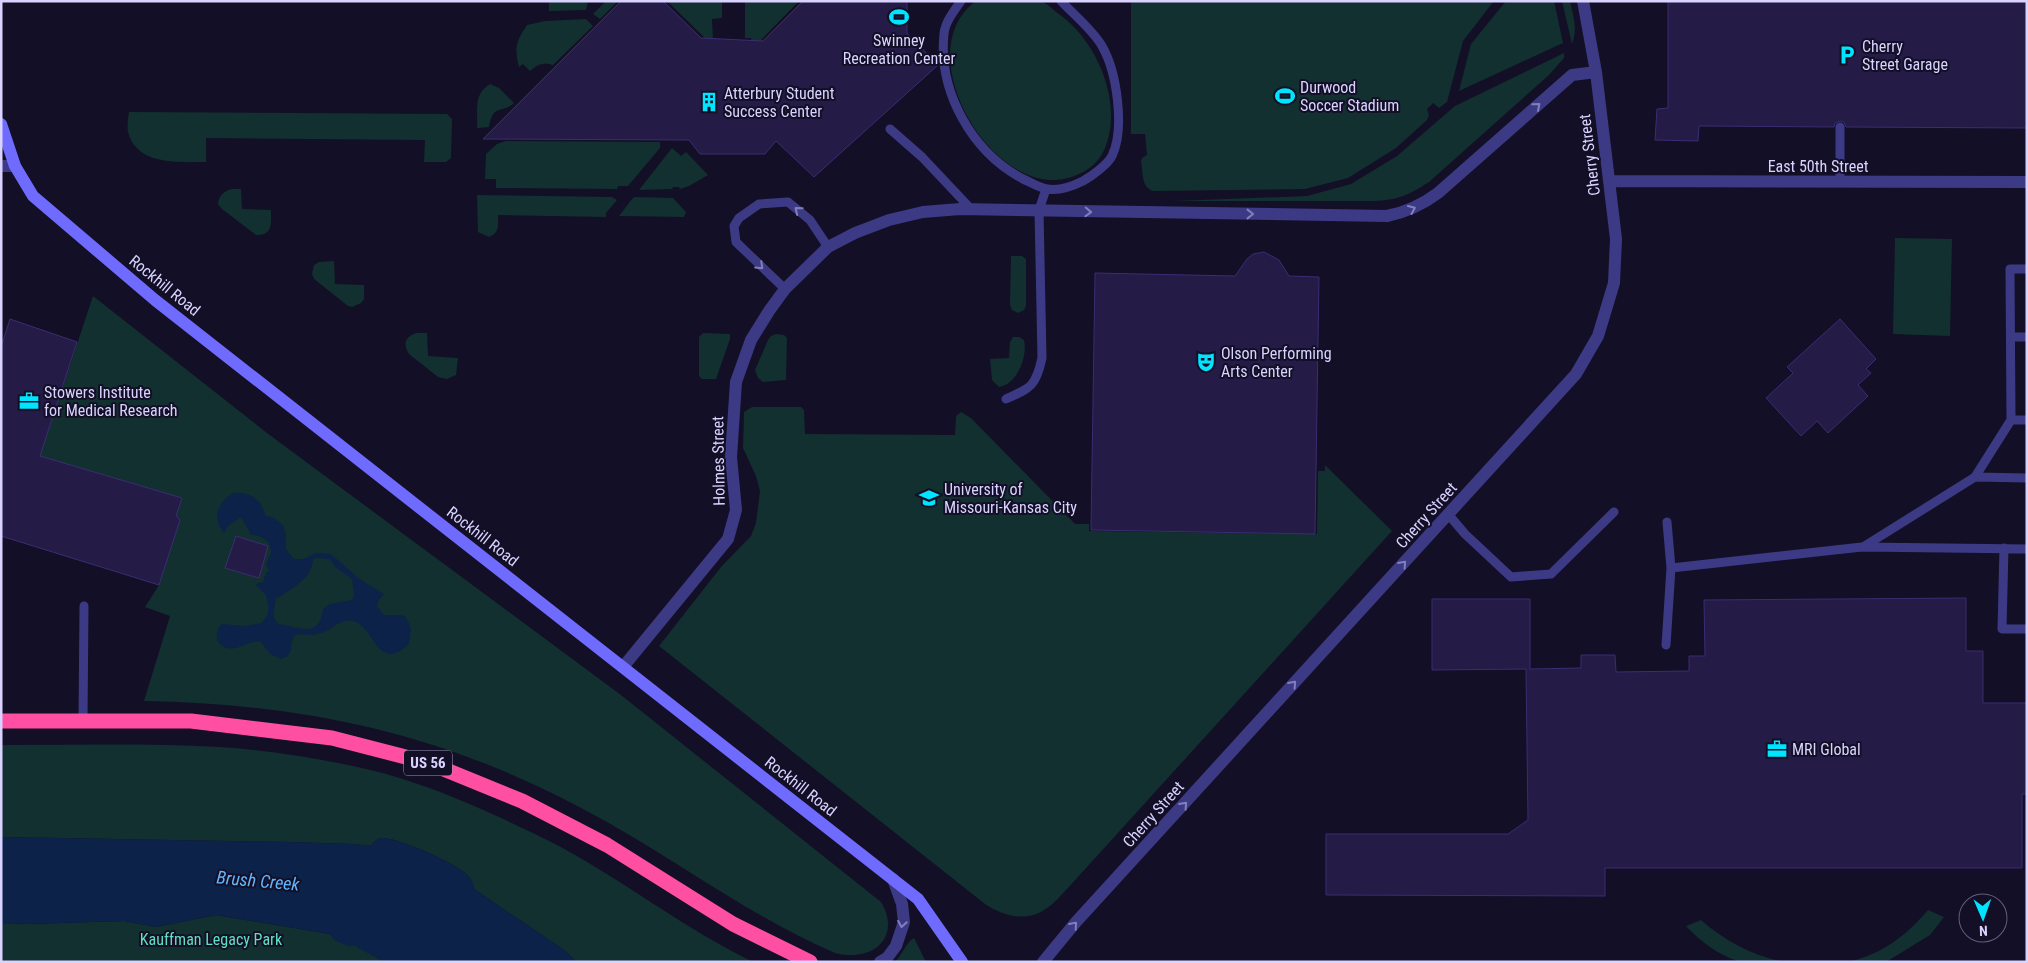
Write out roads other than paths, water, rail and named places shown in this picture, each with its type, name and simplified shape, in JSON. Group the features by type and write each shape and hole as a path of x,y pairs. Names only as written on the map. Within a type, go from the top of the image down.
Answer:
{"highway":[{"name":"US 56","path":"1,721 191,721 332,738 429,763 530,805 607,845 733,924 810,962"}],"main road":[{"name":"Rockhill Road","path":"1,124 14,166 33,196 155,300 918,898 962,962"}],"street":[{"name":"Cherry Street","path":"1042,962 1076,922 1576,374 1598,336 1614,283 1616,239 1596,72 1583,1"},
{"path":"785,289 828,247 855,233 889,220 923,212 972,209 1387,216 1405,213 1422,205 1438,193 1572,75 1596,72"},
{"path":"1,166 14,166"},
{"name":"East 50th Street","path":"1609,182 2027,182"},
{"name":"Holmes Street","path":"623,667 728,539 736,510 731,457 736,382 751,340 785,289"},
{"path":"880,962 896,946 904,922 902,904 893,879"}],"lane":[{"path":"962,1 950,16 944,33 945,63 949,92 962,118 993,158 1009,172 1046,189 1073,186 1091,176 1112,157 1119,126 1118,95 1102,47 1061,1"},
{"path":"1840,127 1840,182"},
{"path":"890,129 922,157 972,209"},
{"path":"1006,399 1026,390 1038,378 1042,358 1039,210 1046,189"},
{"path":"785,289 736,242 734,226 739,218 759,204 788,202 810,220 828,247"},
{"path":"1862,547 1976,477 2012,420 2010,269 2027,270"},
{"path":"2011,337 2027,337"},
{"path":"2012,420 2027,420"},
{"path":"1976,477 2027,478"},
{"path":"1448,514 1465,534 1511,577 1551,574 1614,512"},
{"path":"1666,646 1671,568 1668,522"},
{"path":"1671,568 1862,547 2027,549"},
{"path":"2004,548 2002,629 2027,629"},
{"path":"83,721 84,606"}],"water":[{"path":"233,493 244,493 254,497 261,504 265,515 274,518 283,525 286,535 286,549 294,559 303,559 316,553 331,554 358,578 384,594 377,606 384,615 401,615 406,617 411,628 409,644 398,652 389,654 377,646 360,625 353,621 343,621 323,633 295,635 289,655 281,659 270,654 261,642 249,643 234,648 223,646 217,641 217,631 223,624 244,626 262,623 268,614 266,595 255,584 263,582 266,573 269,571 266,564 271,553 268,542 259,536 251,535 241,517 228,526 224,533 220,528 217,517 218,511 223,501","holes":["316,558 330,559 335,567 352,579 354,595 352,600 330,604 323,609 318,624 313,628 302,629 276,622 274,616 276,598 302,581 308,574 313,560"]},
{"name":"Brush Creek","path":"1,837 290,842 371,846 379,839 391,839 429,853 455,866 470,878 474,889 564,950 577,962 384,962 355,946 348,946 334,940 330,934 216,915 156,927 124,921 1,923"}],"place":[{"name":"Swinney Recreation Center","path":"899,17"},
{"name":"Cherry Street Garage","path":"1847,55"},
{"name":"Durwood Soccer Stadium","path":"1285,96"},
{"name":"Atterbury Student Success Center","path":"709,102"},
{"name":"Olson Performing Arts Center","path":"1206,362"},
{"name":"Stowers Institute for Medical Research","path":"29,401"},
{"name":"University of Missouri-Kansas City","path":"929,498"},
{"name":"MRI Global","path":"1777,749"}],"park label":[{"name":"Kauffman Legacy Park","path":"211,939"}]}
